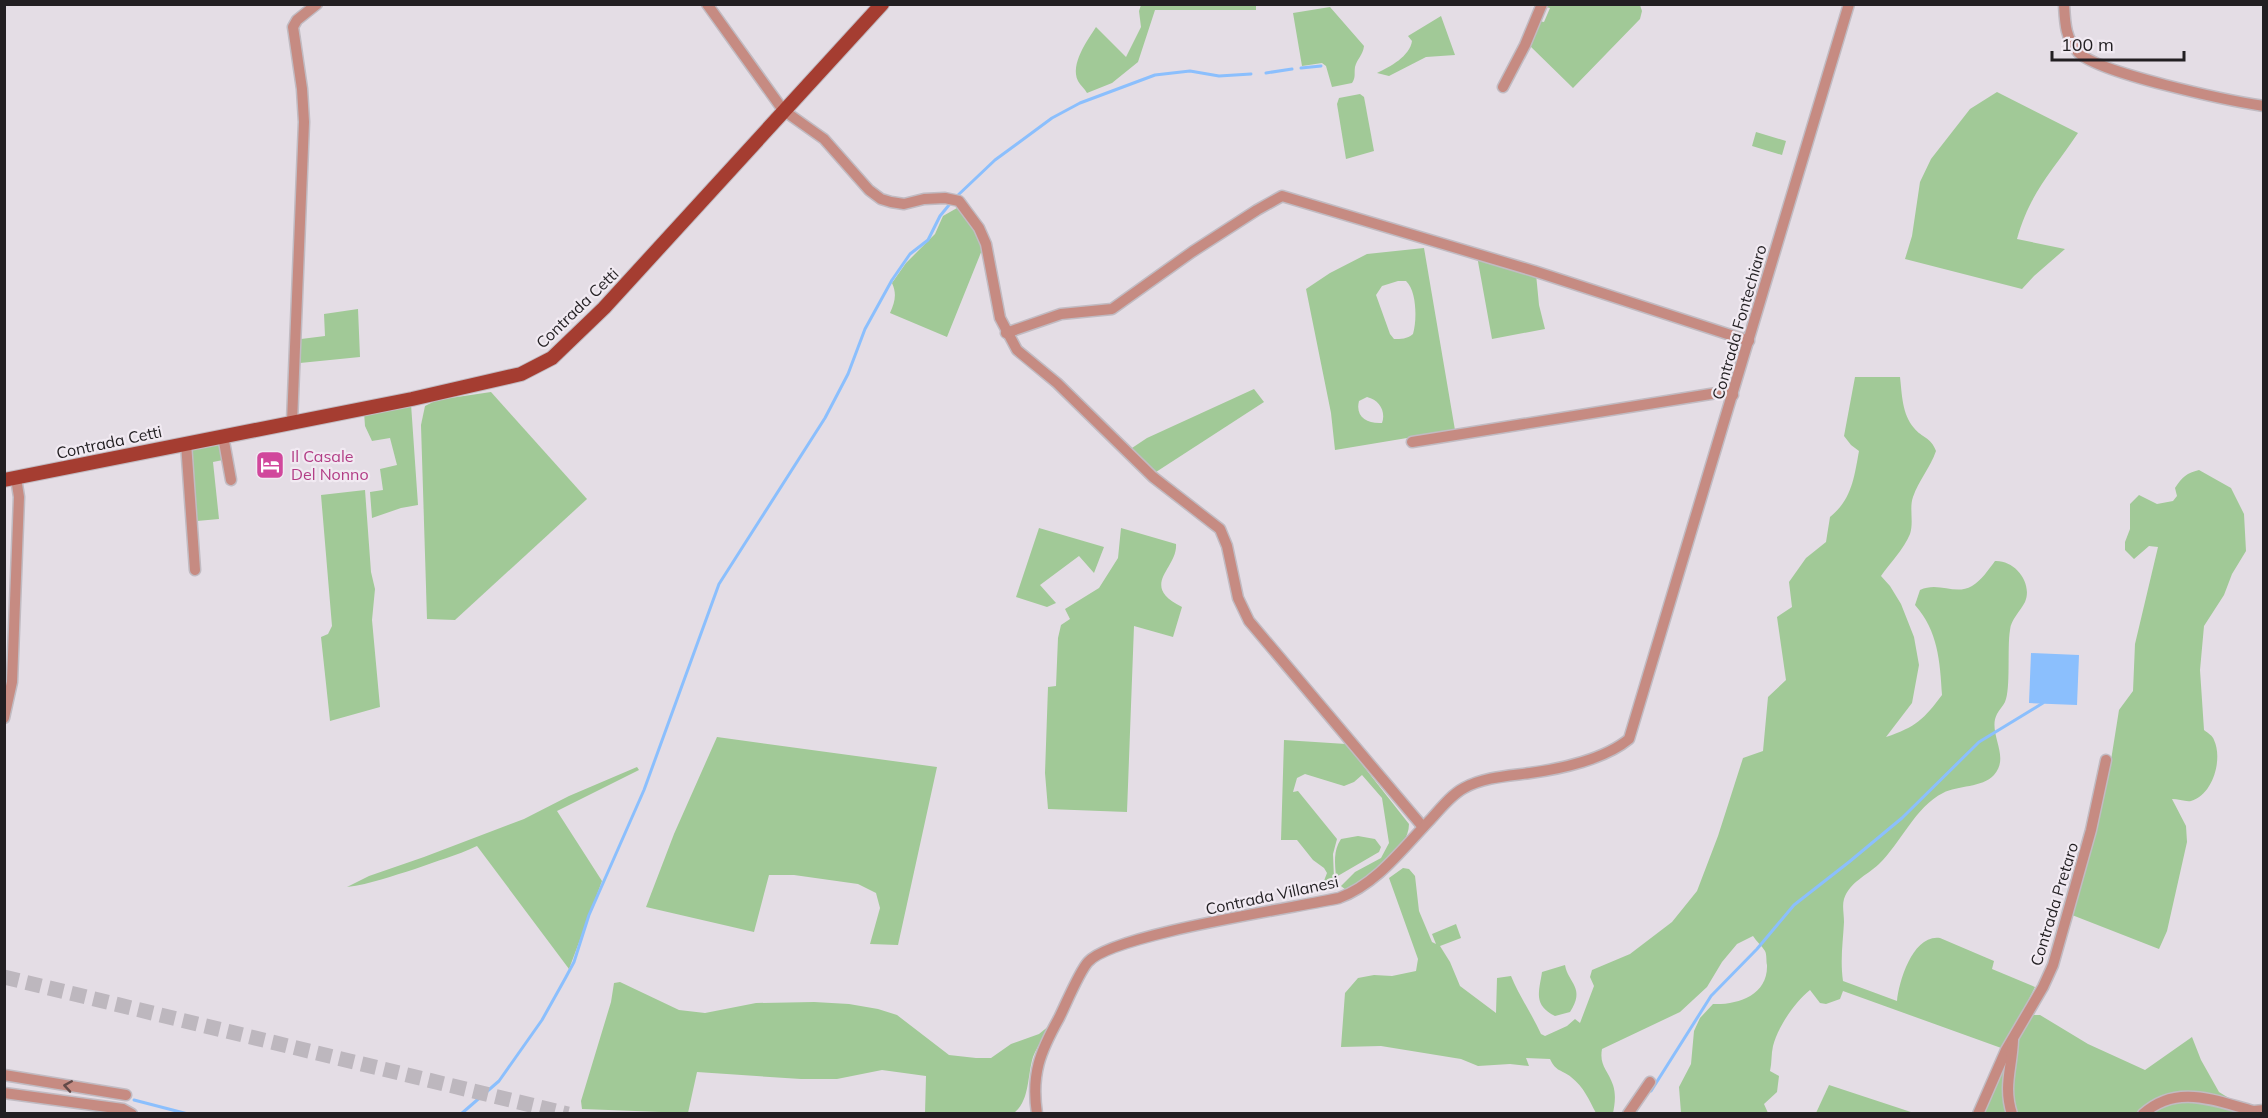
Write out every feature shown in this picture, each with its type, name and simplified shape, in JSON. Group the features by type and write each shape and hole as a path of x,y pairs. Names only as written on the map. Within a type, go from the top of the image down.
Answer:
{"main road":[{"name":"Contrada Cetti","path":"10,479 480,384 522,374 541,364 565,347 604,308 882,4"}],"street":[{"path":"292,422 304,122 302,89 293,27 297,20 317,4"},
{"path":"707,4 783,110 824,139 869,190 881,199 904,204 924,199 945,198 959,201 979,228 986,244 1000,318 1017,350 1057,383 1153,477 1220,530 1227,546 1238,598 1249,621 1423,827"},
{"path":"1503,87 1525,45 1542,4"},
{"name":"Contrada Fontechiaro","path":"1658,648 1849,4"},
{"path":"2064,4 2065,29 2078,52 2087,59 2106,68 2207,95 2264,106"},
{"path":"1006,333 1061,314 1112,309 1192,252 1282,196 1534,271 1749,341"},
{"path":"1412,441 1723,392 1733,395"},
{"path":"223,435 231,480"},
{"path":"186,443 195,570"},
{"path":"4,718 12,682 19,497 10,479"},
{"name":"Contrada Villanesi","path":"1037,1113 1034,1092 1035,1070 1045,1044 1088,962 1104,950 1122,943 1186,928 1348,895 1363,887 1383,870 1461,790 1478,781 1547,771 1617,749 1629,739 1658,648"},
{"name":"Contrada Pretaro","path":"1978,1113 2014,1037 2053,965 2091,830 2106,760"},
{"path":"2012,1113 2007,1099 2006,1083 2014,1037"},
{"path":"4,1075 126,1095"},
{"path":"1628,1113 1650,1082"},
{"path":"4,1093 127,1111"},
{"path":"2146,1110 2166,1099 2195,1096 2254,1112 2264,1110"}],"green space":[{"path":"1256,4 1256,10 1155,10 1138,62 1112,83 1087,93 1078,81 1076,67 1088,39 1096,27 1126,57 1141,27 1139,11 1141,5"},
{"path":"1546,5 1640,5 1642,11 1640,19 1573,88 1528,44 1539,21 1544,22 1550,8 1545,7"},
{"path":"1330,7 1364,46 1355,67 1352,83 1332,87 1326,66 1322,63 1302,66 1293,13"},
{"path":"1441,16 1455,55 1426,57 1389,76 1377,73 1393,64 1408,51 1412,41 1408,36"},
{"path":"1997,92 2078,133 2035,195 2017,239 2065,249 2022,289 1905,259 1912,236 1920,182 1931,159 1970,109"},
{"path":"1360,94 1364,97 1374,151 1346,159 1337,104 1339,98"},
{"path":"1756,132 1786,141 1782,155 1752,146"},
{"path":"957,208 965,211 984,245 947,337 890,313 895,298 892,283 906,263 935,234 943,216"},
{"path":"1424,248 1455,430 1335,450 1331,413 1306,289 1330,273 1367,254","holes":["1406,281 1410,286 1415,306 1413,334 1402,339 1394,339 1390,334 1376,295 1382,286","1367,397 1381,407 1382,423 1367,421 1361,415 1358,407 1359,401"]},
{"path":"1477,256 1536,274 1539,305 1545,329 1492,339"},
{"path":"358,309 360,357 300,363 301,339 325,336 324,314"},
{"path":"1855,377 1900,377 1907,417 1914,428 1932,443 1936,451 1913,497 1910,534 1881,576 1901,604 1914,637 1919,665 1912,703 1886,737 1905,730 1918,721 1942,695 1939,658 1933,636 1929,625 1915,605 1920,590 1934,587 1966,589 1979,581 1995,561 2009,564 2020,574 2024,580 2027,595 2011,626 2007,696 1995,721 2000,752 1999,768 1994,775 1983,782 1949,790 1933,799 1916,816 1879,864 1850,888 1843,904 1843,981 1897,1001 1904,971 1915,951 1922,943 1940,938 1994,961 1992,969 2035,987 2004,1049 1843,991 1840,999 1826,1004 1820,1003 1810,990 1793,1008 1775,1039 1770,1071 1779,1076 1777,1092 1764,1104 1768,1113 1681,1113 1679,1087 1691,1064 1694,1031 1700,1018 1713,1004 1732,1003 1750,996 1757,991 1766,975 1766,953 1753,936 1737,944 1722,962 1707,987 1680,1012 1602,1049 1603,1064 1615,1092 1613,1113 1596,1113 1579,1085 1557,1068 1550,1059 1526,1058 1529,1066 1510,1064 1478,1066 1461,1059 1381,1046 1341,1047 1345,993 1358,978 1374,975 1392,976 1416,971 1418,959 1389,878 1403,868 1409,869 1415,876 1419,911 1432,942 1436,944 1432,934 1456,924 1461,938 1440,946 1460,986 1496,1013 1497,978 1511,976 1541,1034 1545,1036 1567,1026 1575,1019 1580,1023 1594,986 1590,977 1592,970 1630,954 1672,922 1697,891 1718,836 1743,758 1763,751 1768,697 1786,680 1777,617 1792,607 1789,582 1806,558 1826,542 1830,517 1843,503 1851,487 1859,451 1844,436"},
{"path":"1254,389 1264,402 1156,472 1132,448 1147,438"},
{"path":"491,392 587,499 455,620 427,619 421,425 425,406 437,400"},
{"path":"411,404 418,505 372,518 370,492 383,490 380,469 397,465 390,438 372,441 365,426 364,412"},
{"path":"221,440 223,460 213,462 219,519 197,521 192,446"},
{"path":"2199,470 2231,488 2244,514 2246,551 2232,574 2224,595 2204,626 2200,670 2204,730 2214,740 2216,766 2210,784 2199,797 2191,801 2172,799 2186,826 2187,842 2167,931 2159,949 2072,915 2108,779 2119,710 2133,691 2135,644 2158,547 2149,546 2134,559 2125,550 2125,542 2130,529 2130,504 2139,495 2157,504 2173,501 2177,496 2175,488 2180,481 2188,474"},
{"path":"365,490 371,572 375,589 372,620 380,707 330,721 321,637 328,634 332,626 321,495"},
{"path":"1039,528 1104,547 1094,573 1079,556 1040,585 1056,603 1047,607 1016,597"},
{"path":"1121,528 1176,544 1172,561 1161,584 1169,599 1182,607 1173,637 1134,626 1127,812 1048,809 1045,773 1048,687 1056,686 1058,638 1061,625 1070,619 1065,609 1099,588 1118,558"},
{"path":"717,737 937,767 898,945 870,944 880,908 876,893 858,884 794,875 769,875 754,932 646,907 674,834"},
{"path":"1284,740 1346,744 1409,824 1407,834 1395,854 1376,872 1346,890 1341,886 1355,872 1381,858 1389,843 1382,798 1362,775 1354,782 1344,786 1305,774 1297,778 1293,792 1298,791 1337,839 1333,854 1334,879 1331,886 1324,889 1322,886 1327,873 1324,868 1313,860 1297,840 1281,840"},
{"path":"637,767 639,770 557,811 602,881 569,969 477,846 390,877 347,887 369,876 524,819 569,796"},
{"path":"1358,836 1375,839 1381,847 1379,852 1336,877 1335,857 1338,844 1341,839"},
{"path":"1565,965 1575,986 1575,1004 1570,1012 1555,1016 1540,1003 1542,972"},
{"path":"620,982 679,1010 705,1013 756,1003 814,1002 849,1004 878,1009 897,1015 949,1055 976,1058 991,1058 1011,1044 1039,1034 1055,1021 1035,1052 1023,1102 1014,1113 925,1113 926,1076 882,1070 837,1079 697,1072 688,1113 582,1109 581,1101 611,1002 614,983"},
{"path":"2040,1015 2088,1044 2145,1070 2192,1037 2201,1060 2219,1092 2253,1113 1982,1114 2009,1051 2013,1053 2028,1018"},
{"path":"1829,1085 1914,1113 1816,1113"}],"water":[{"path":"2031,653 2079,655 2077,705 2029,703"}],"waterway":[{"path":"1301,68 1321,66"},
{"path":"1266,73 1292,69"},
{"path":"956,197 995,160 1052,118 1080,103 1155,75 1190,71 1219,76 1251,74"},
{"path":"461,1114 499,1081 542,1020 566,977 574,962 589,915 644,790 719,584 825,418 848,374 865,329 892,280 910,254 928,240 940,216 949,205"},
{"path":"1651,1091 1711,996 1757,949 1794,905 1902,818 1979,742 2043,703"},
{"path":"134,1100 188,1114"}],"tunnel":[{"path":"4,977 568,1114"}],"place":[{"name":"Il Casale Del Nonno","path":"270,465"}]}
